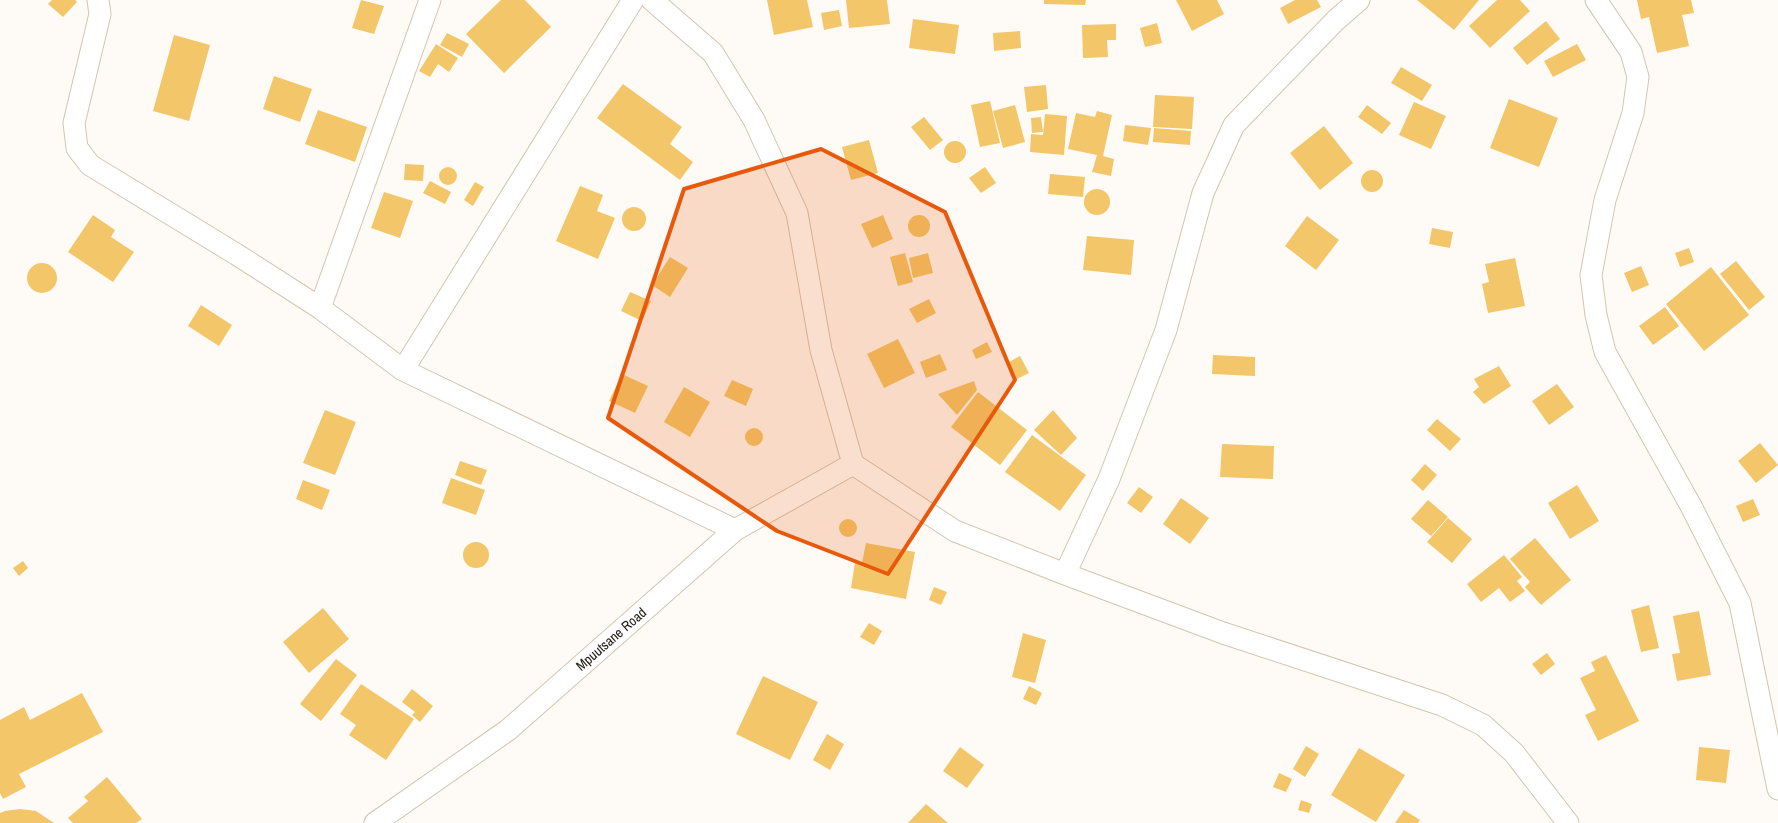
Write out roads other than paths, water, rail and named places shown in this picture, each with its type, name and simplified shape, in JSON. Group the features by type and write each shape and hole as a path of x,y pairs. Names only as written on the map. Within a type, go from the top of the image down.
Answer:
{"street":[{"path":"98,0 100,14 74,123 77,148 90,165 236,254 320,308 403,370 735,530"},
{"path":"320,308 430,0"},
{"path":"403,370 633,0"},
{"path":"652,0 713,52 754,120 797,213 820,350 853,464 955,531 1223,632 1442,705 1483,725 1514,753 1568,823"},
{"path":"1065,574 1109,479 1166,330 1203,193 1234,125 1336,20 1359,0"},
{"path":"1596,0 1631,52 1638,77 1633,113 1605,200 1591,275 1596,315 1605,352 1691,506 1740,603 1778,789"},
{"name":"Mpuutsane Road","path":"375,823 508,730 735,530 853,464"}]}
